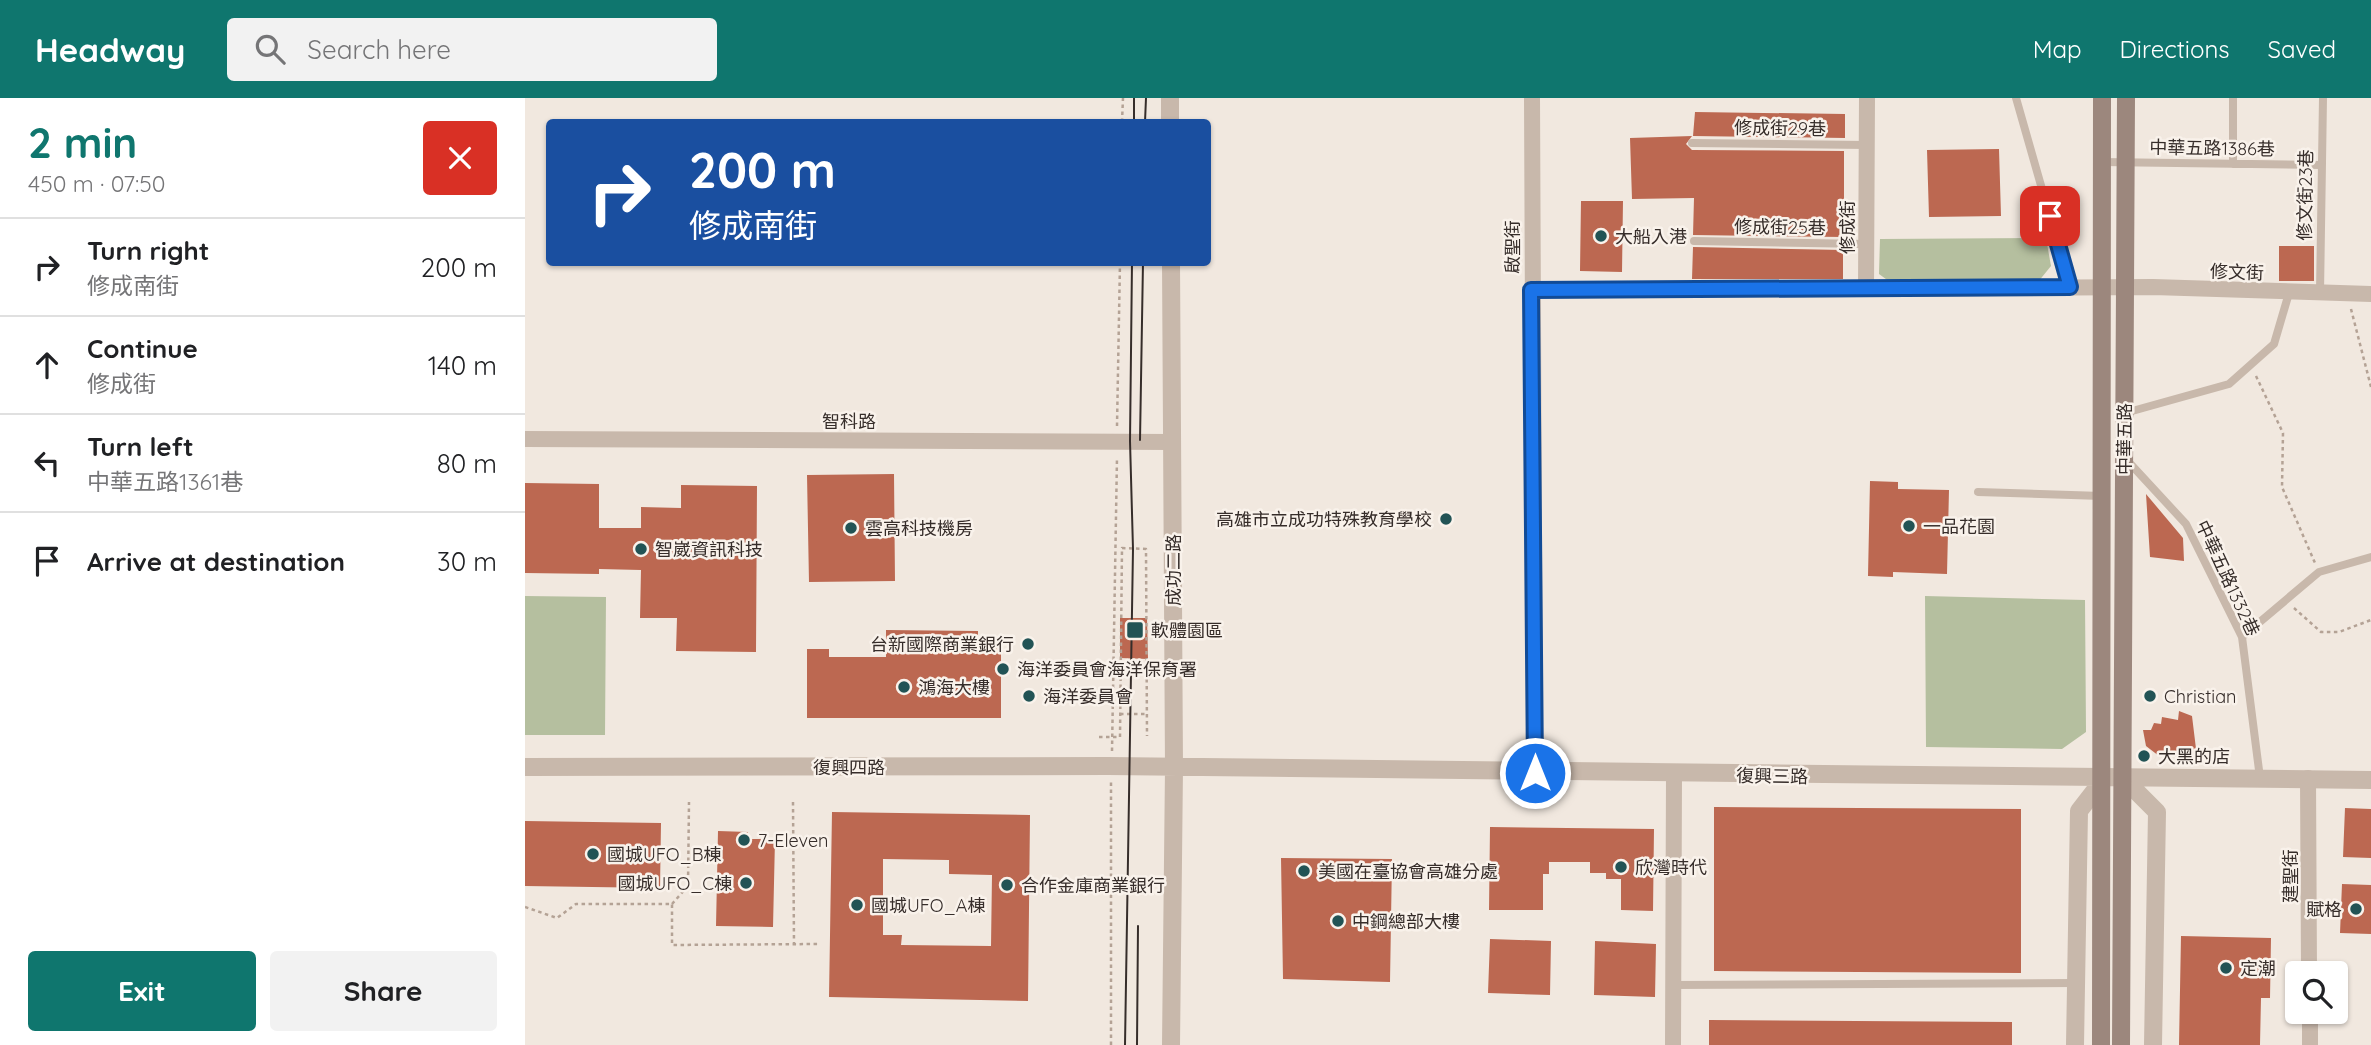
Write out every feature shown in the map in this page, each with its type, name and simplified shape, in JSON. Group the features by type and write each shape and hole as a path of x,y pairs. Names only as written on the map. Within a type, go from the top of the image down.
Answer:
{"main road":[{"name":"中華五路","path":"2101,1045 2102,98"},
{"name":"中華五路","path":"2121,1045 2125,780 2126,98"}],"street":[{"path":"1170,98 1170,119"},
{"name":"啟聖街","path":"1532,98 1535,773"},
{"name":"修成街","path":"1866,289 1867,98"},
{"name":"成功二路","path":"1171,266 1174,768 1171,1045"},
{"path":"1531,290 2102,288"},
{"name":"修文街","path":"2102,288 2371,294"},
{"name":"智科路","path":"525,439 1173,442"},
{"name":"復興四路","path":"525,767 1174,768"},
{"name":"復興三路","path":"1174,768 2103,780 2371,780"},
{"path":"1672,1045 1674,775"},
{"name":"建聖街","path":"2308,778 2309,961"},
{"path":"2075,1045 2079,811 2103,780"},
{"path":"2125,780 2157,812 2153,1045"},
{"path":"2310,1024 2310,1045"}],"lane":[{"path":"2016,98 2070,287"},
{"path":"2233,98 2233,164"},
{"name":"修文街23巷","path":"2320,293 2323,98"},
{"name":"修成街29巷","path":"1692,143 1867,145"},
{"name":"中華五路1386巷","path":"2102,162 2321,166"},
{"name":"修成街25巷","path":"1694,242 1866,244"},
{"path":"2124,414 2229,384 2274,344 2290,293"},
{"name":"中華五路1332巷","path":"2124,456 2186,524 2242,637 2260,778"},
{"path":"1977,492 2102,496"},
{"path":"2242,637 2319,572 2371,557"},
{"path":"1673,985 2076,983"}],"path":[{"path":"1122,119 1123,98"},
{"path":"1117,413 1120,266"},
{"path":"2347,294 2371,387"},
{"path":"2251,365 2283,433 2282,487 2319,572"},
{"path":"1112,738 1116,478"},
{"path":"1099,737 1120,737 1122,548 1146,550 1147,736"},
{"path":"2285,600 2321,632 2339,632 2371,620"},
{"path":"1121,714 1147,714"},
{"path":"689,802 688,886 672,904 672,945 818,944"},
{"path":"793,803 794,944"},
{"path":"1111,804 1111,1045"},
{"path":"525,907 557,918 576,904 672,904"}],"green space":[{"path":"2046,238 2051,266 2038,282 1890,282 1879,274 1880,239"},
{"path":"525,596 606,597 605,735 525,735"},
{"path":"1925,596 2085,600 2086,732 2062,749 1926,747"}],"building":[{"path":"1695,112 1845,114 1845,138 1693,136"},
{"path":"1692,136 1686,144 1692,150 1844,151 1844,237 1693,235 1694,198 1632,199 1630,138"},
{"path":"1999,149 2001,216 1929,217 1927,150"},
{"name":"大船入港","path":"1581,201 1623,201 1622,272 1580,271"},
{"path":"2279,246 2314,246 2314,281 2279,281"},
{"path":"1693,247 1843,250 1843,279 1692,279"},
{"name":"雲高科技機房","path":"894,474 895,581 809,582 807,475"},
{"name":"一品花園","path":"1870,481 1898,482 1898,489 1949,490 1947,574 1893,572 1893,577 1868,576"},
{"name":"智崴資訊科技","path":"525,483 599,484 599,528 641,528 641,507 681,508 681,485 757,486 756,652 676,651 677,618 640,618 641,570 599,569 599,574 525,573"},
{"path":"2146,494 2183,538 2184,561 2150,557"},
{"path":"1120,618 1147,618 1148,659 1120,658"},
{"name":"鴻海大樓","path":"886,630 978,631 978,642 1001,643 1001,718 807,718 807,649 829,649 829,657 886,657"},
{"path":"2179,711 2192,716 2197,757 2159,756 2146,746 2143,730 2151,730 2154,723 2161,724 2162,717 2178,720"},
{"path":"1714,807 2021,809 2021,973 1714,971"},
{"name":"賦格","path":"2345,808 2371,809 2371,858 2343,857"},
{"name":"國城UFO_A棟","path":"832,812 1030,815 1028,1001 829,997","holes":["883,859 949,860 949,874 992,875 991,946 901,945 902,935 883,935"]},
{"name":"國城UFO_B棟","path":"525,821 661,823 660,888 525,886"},
{"name":"欣灣時代","path":"1490,827 1654,829 1653,911 1621,910 1621,879 1606,879 1606,873 1590,873 1590,862 1549,862 1549,874 1543,874 1543,910 1489,910"},
{"name":"國城UFO_C棟","path":"718,831 748,832 748,839 775,839 773,927 716,926"},
{"name":"中鋼總部大樓","path":"1281,858 1392,859 1390,982 1283,979"},
{"name":"賦格","path":"2342,884 2371,885 2371,934 2340,933"},
{"name":"定潮","path":"2181,936 2271,938 2270,998 2261,998 2260,1045 2179,1045"},
{"path":"1490,939 1551,941 1550,995 1488,993"},
{"path":"1595,941 1656,944 1655,997 1594,995"},
{"path":"1709,1020 2012,1022 2012,1045 1709,1045"}],"tram line":[{"path":"1134,98 1134,119"},
{"path":"1145,119 1146,98"},
{"path":"1125,1045 1133,549 1130,441 1132,266"},
{"path":"1140,440 1143,266"},
{"path":"1137,1045 1138,926"}],"place":[{"name":"大船入港","path":"1601,236"},
{"name":"高雄市立成功特殊教育學校","path":"1446,519"},
{"name":"一品花園","path":"1909,526"},
{"name":"雲高科技機房","path":"851,528"},
{"name":"智崴資訊科技","path":"641,549"},
{"name":"軟體園區","path":"1135,630"},
{"name":"台新國際商業銀行","path":"1028,644"},
{"name":"海洋委員會海洋保育署","path":"1003,669"},
{"name":"鴻海大樓","path":"904,687"},
{"name":"海洋委員會","path":"1029,696"},
{"name":"Christian","path":"2150,696"},
{"name":"大黑的店","path":"2144,756"},
{"name":"7-Eleven","path":"744,840"},
{"name":"國城UFO_B棟","path":"593,854"},
{"name":"欣灣時代","path":"1621,867"},
{"name":"美國在臺協會高雄分處","path":"1304,871"},
{"name":"國城UFO_C棟","path":"746,883"},
{"name":"合作金庫商業銀行","path":"1007,885"},
{"name":"國城UFO_A棟","path":"857,905"},
{"name":"賦格","path":"2356,909"},
{"name":"中鋼總部大樓","path":"1338,921"},
{"name":"定潮","path":"2226,968"}],"route":[{"path":"1535,773 1531,290 2070,287 2050,216"}]}
